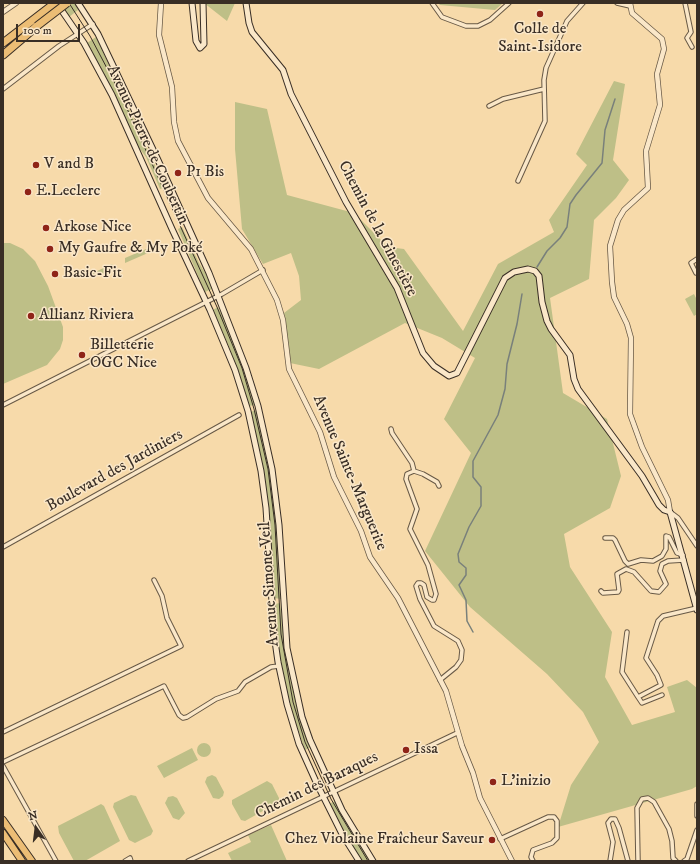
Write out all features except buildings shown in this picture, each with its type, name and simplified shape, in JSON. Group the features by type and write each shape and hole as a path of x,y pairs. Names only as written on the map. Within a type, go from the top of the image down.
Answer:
{"highway":[{"path":"4,54 56,3"},
{"path":"3,43 67,3"}],"main road":[{"name":"Avenue Pierre de Coubertin","path":"56,3 78,33 112,95 172,229 207,302"},
{"name":"Avenue Pierre de Coubertin","path":"78,3 93,24 158,160 218,296"},
{"path":"192,3 196,41 200,48 203,47 204,44 203,3"},
{"name":"Chemin de la Ginestière","path":"246,3 252,32 283,70 291,94 346,202 397,288 417,340 429,361 449,376 457,373 505,278 509,274 528,269 535,271 539,276 542,302 547,321 570,355 578,389 642,476 659,505 664,510 670,512"},
{"name":"Avenue Simone Veil","path":"218,296 246,368 265,435 278,507 286,633 292,678 306,729 333,791 373,861"},
{"name":"Avenue Simone Veil","path":"207,302 235,370 248,411 257,452 266,508 273,617 279,666 287,704 297,738 323,796 342,834 359,861"},
{"path":"670,512 697,609"},
{"path":"3,820 32,861"},
{"path":"3,834 22,861"}],"street":[{"path":"3,12 16,3"},
{"name":"Avenue Sainte-Marguerite","path":"161,3 159,35 172,87 174,122 178,142 203,190 246,242 263,270 281,311 289,369 322,436 329,463 340,492 361,531 370,557 398,598 440,680 448,698 457,733 473,772 482,802 512,861"},
{"path":"432,3 442,17 466,26 478,26 490,20 509,3"},
{"path":"518,181 543,125 545,113 544,89 546,68 552,57 552,51 567,22 582,3"},
{"path":"617,3 630,4 636,17 662,39 664,50 657,74 660,104 646,152 648,188 624,210 618,220 610,246 614,296 627,324 631,338 630,414 642,446 668,500 670,512 678,518 697,546"},
{"path":"685,3 690,28 690,35 687,38 692,47"},
{"path":"3,89 78,33 93,24"},
{"path":"489,106 503,99 544,89"},
{"path":"696,273 691,264 694,260 697,260"},
{"path":"3,405 207,302 263,270"},
{"name":"Boulevard des Jardiniers","path":"3,547 239,415"},
{"path":"391,429 392,433 412,463 414,471"},
{"path":"439,486 437,482 423,474 414,471 407,474 406,479 417,509 410,528 428,565 436,597 432,600 427,597 424,585 421,582 416,586 434,626 458,641 462,650 461,660 456,667 440,680"},
{"path":"605,538 613,538 615,540 624,561 628,564 641,560 653,561 662,556 666,549 666,536 677,553 684,558"},
{"path":"601,591 603,593 618,592 617,574 626,569 634,572 651,591 659,592 666,584 660,571 662,564 668,561 684,558"},
{"path":"3,732 180,646 167,618 162,596 154,580"},
{"path":"638,697 661,685 658,675 646,658 658,621 663,616 697,609"},
{"path":"627,632 622,672 642,703 662,695"},
{"path":"3,762 164,686 179,715 183,718 216,699 238,691 245,682 271,667 279,666"},
{"name":"Chemin des Baraques","path":"188,861 457,733"},
{"path":"3,766 56,861"},
{"path":"638,861 636,808 642,799 648,798 654,802 669,829 672,841 673,858 676,861"},
{"path":"697,804 697,816"},
{"path":"500,839 548,816 554,817 557,821 557,838 552,843 534,850 531,857 533,861"},
{"path":"610,861 613,842 608,823 611,819 615,819 619,828 628,861"},
{"path":"684,861 687,859 697,830"},
{"path":"125,861 130,858 131,861"}],"green space":[{"path":"59,3 75,3 78,10 69,17"},
{"path":"204,3 235,3 227,21"},
{"path":"438,3 503,3 495,10 440,5"},
{"path":"96,37 165,187 160,189 146,157 136,144 115,94 87,43"},
{"path":"614,81 625,84 613,160 629,180 616,198 594,220 589,279 550,298 563,393 607,419 621,476 610,508 564,534 570,567 612,632 605,677 632,725 675,712 667,687 687,680 697,688 697,786 692,789 558,827 571,785 599,742 583,712 547,674 470,607 425,551 471,453 444,419 475,358 442,338 405,323 319,369 290,363 284,313 301,300 299,276 291,253 263,264 242,229 235,149 235,102 267,109 287,195 354,213 388,247 404,249 463,331 498,264 554,232 549,220 587,165 576,154"},
{"path":"182,227 199,263 209,279 212,289 205,292 178,229"},
{"name":"Allianz Riviera","path":"3,243 10,243 23,249 35,261 48,286 63,327 63,340 60,349 47,365 3,384"},
{"path":"146,249 148,253 125,263 125,258"},
{"path":"112,264 116,268 102,274 91,274"},
{"path":"694,294 697,300 697,314 694,316 685,299"},
{"path":"218,307 237,347 255,405 249,406 230,349 213,310"},
{"path":"257,410 270,469 277,525 281,599 274,598 267,496 250,412"},
{"path":"280,603 290,678 300,717 311,747 305,750 289,703 280,662 275,604"},
{"path":"204,743 209,745 211,750 209,755 204,757 199,755 197,750 199,745"},
{"path":"192,748 198,760 164,778 157,766"},
{"path":"212,775 216,777 224,792 223,796 219,799 213,798 205,782 207,777"},
{"path":"267,781 272,784 279,798 279,802 245,821 241,820 232,804 232,800"},
{"path":"131,795 136,796 153,831 151,835 135,843 129,840 113,807 114,803"},
{"path":"173,796 177,798 185,813 179,820 173,818 165,803 168,797"},
{"path":"335,801 370,861 362,861 344,833 329,804"},
{"path":"101,804 104,806 120,841 85,861 74,861 59,833 58,826"},
{"path":"271,825 287,861 232,861 228,853 251,842 248,835"}],"waterway":[{"path":"537,267 547,251 560,238 567,227 570,204 602,163 605,130 615,99"},
{"path":"473,632 467,621 466,600 459,585 466,575 466,568 459,562 458,554 469,527 481,506 481,487 473,477 473,461 498,415 505,389 507,364 517,324 522,294"}],"tram line":[{"path":"69,3 90,36 119,91 217,307 242,368 254,409 268,469 275,525 281,634 293,702 305,742 331,799 368,861"}],"place":[{"name":"Colle de Saint-Isidore","path":"540,14"},
{"name":"V and B","path":"36,165"},
{"name":"P1 Bis","path":"178,173"},
{"name":"E.Leclerc","path":"28,192"},
{"name":"Arkose Nice","path":"46,228"},
{"name":"My Gaufre & My Poké","path":"50,249"},
{"name":"Basic-Fit","path":"55,274"},
{"name":"Allianz Riviera","path":"31,316"},
{"name":"Billetterie OGC Nice","path":"82,355"},
{"name":"Issa","path":"406,750"},
{"name":"L’inizio","path":"493,782"},
{"name":"Chez Violaine Fraîcheur Saveur","path":"492,840"}]}
